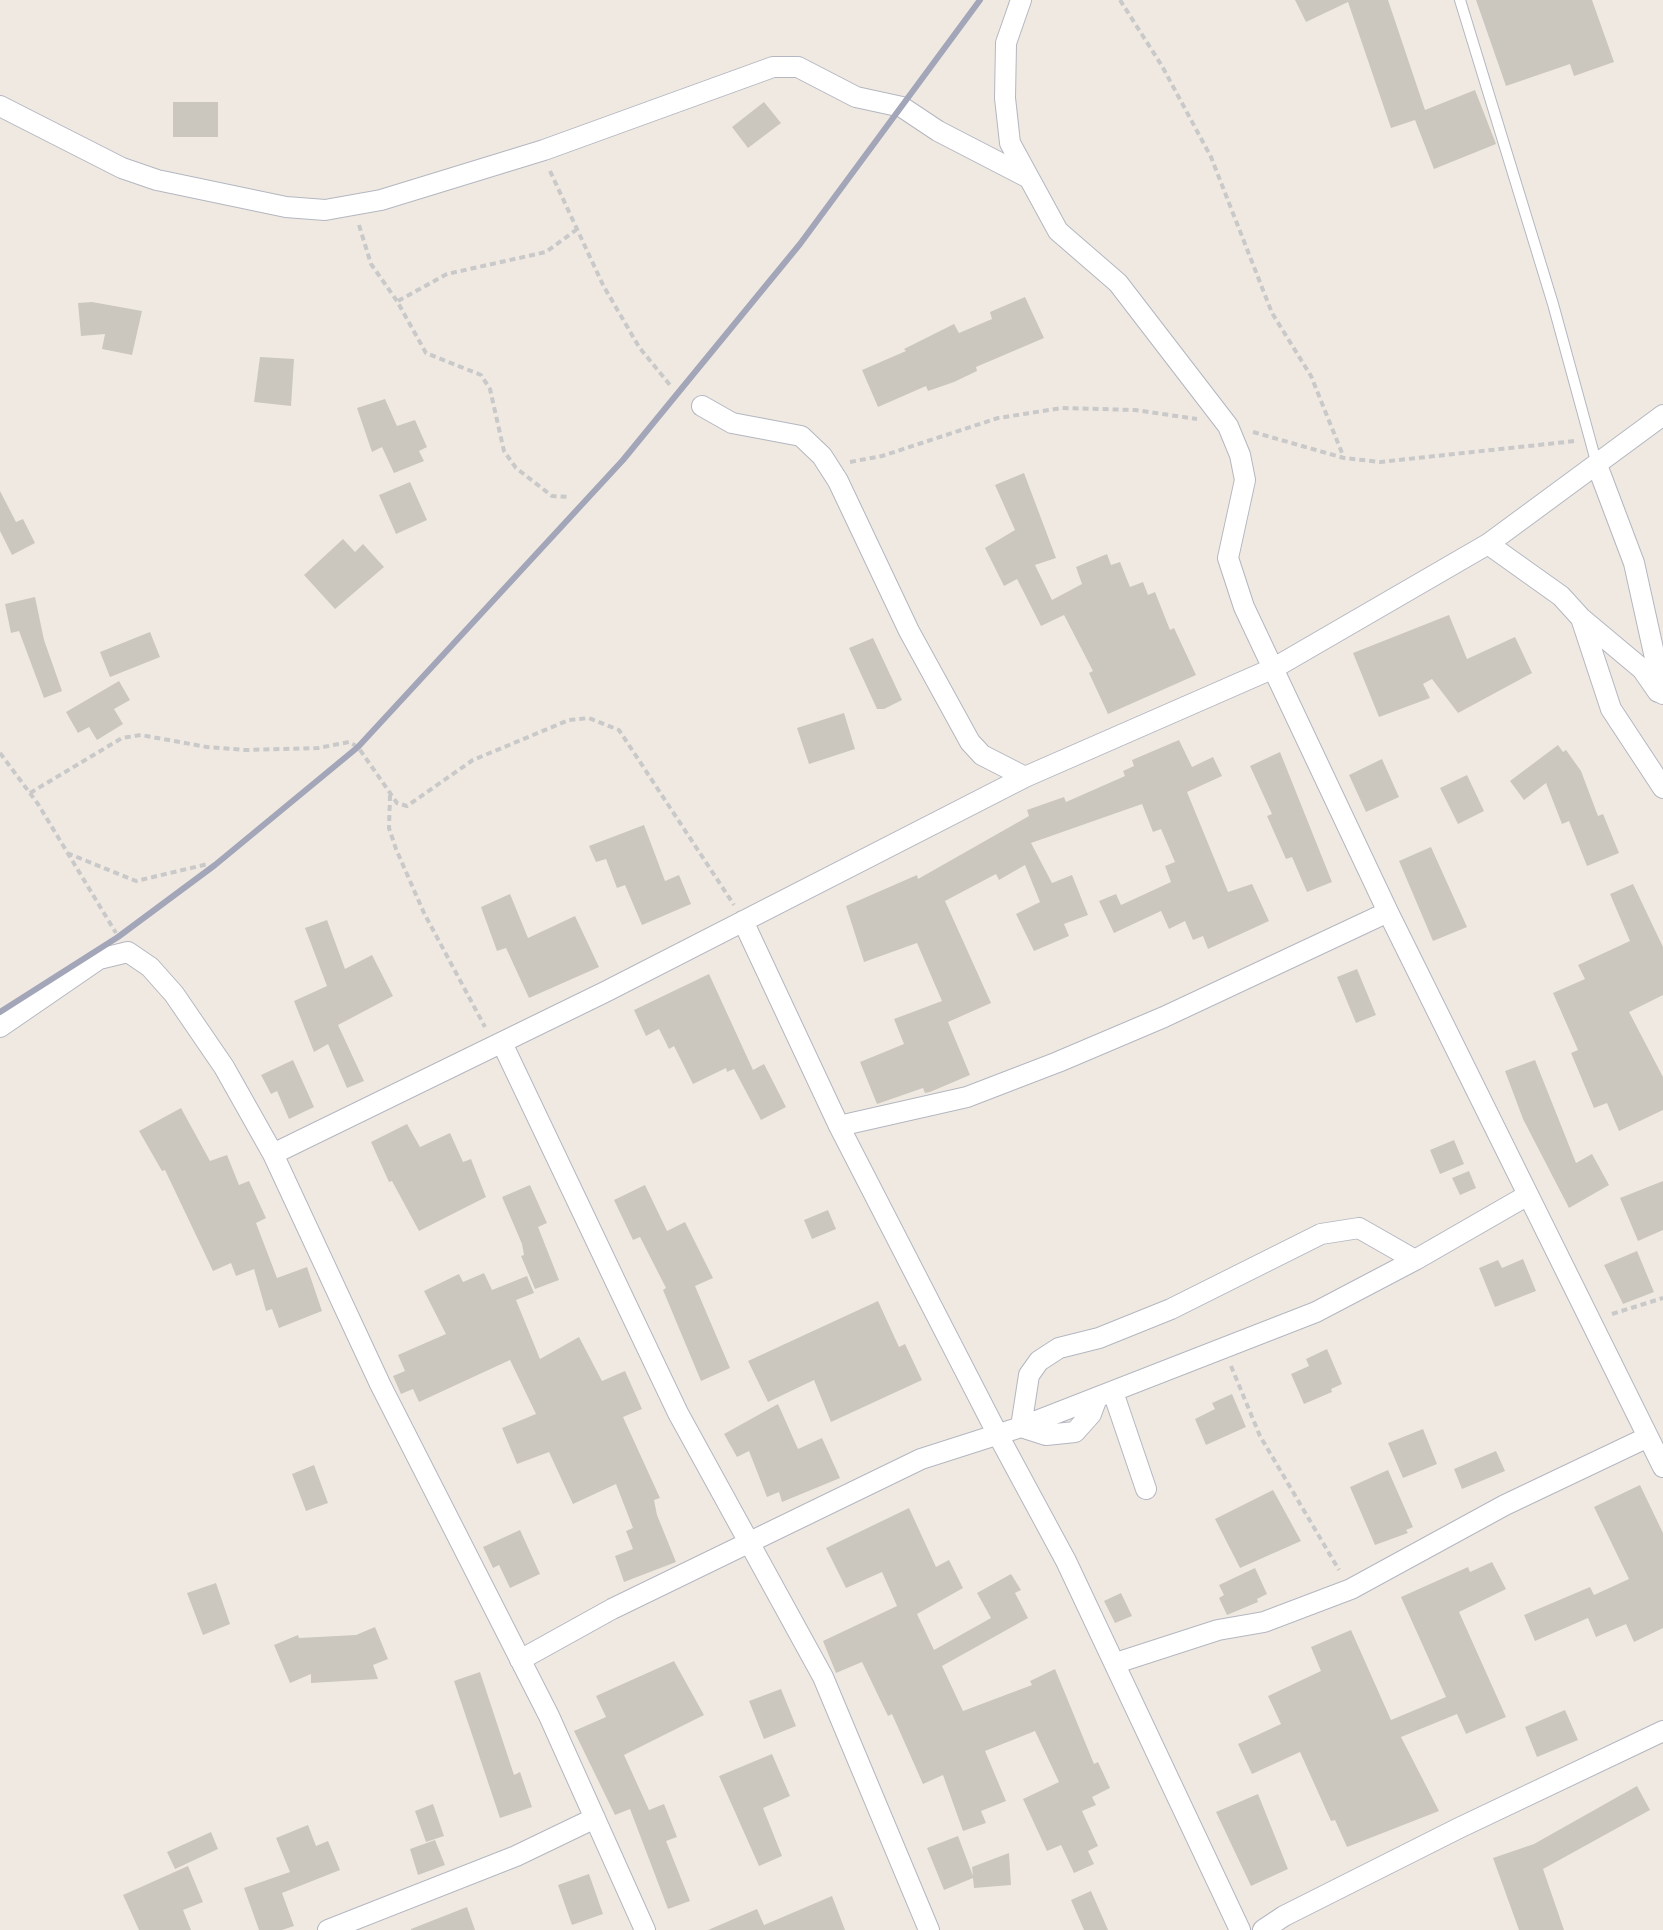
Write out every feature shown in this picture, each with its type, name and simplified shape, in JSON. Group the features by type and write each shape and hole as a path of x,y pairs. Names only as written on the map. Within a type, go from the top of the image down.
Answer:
{"street":[{"path":"1021,0 1006,43 1005,98 1010,143 1058,231 1118,283 1226,423 1245,480 1228,558 1244,607 1388,912 1663,1467"},
{"path":"0,106 122,168 157,180 286,207 325,210 354,207 544,150 773,67 798,67 856,97 902,107 938,131 1027,177"},
{"path":"702,406 732,423 801,436 828,465 909,631 970,742 982,755 1025,777"},
{"path":"273,1154 498,1045 1025,777 1274,668 1488,544 1663,415"},
{"path":"1597,465 1634,563 1663,696"},
{"path":"1488,544 1561,596 1581,618 1642,669 1663,696"},
{"path":"1581,618 1611,709 1663,788"},
{"path":"839,1126 967,1097 1071,1057 1388,912"},
{"path":"743,921 839,1126 1066,1561 1240,1930"},
{"path":"0,1027 99,959 128,952 150,967 174,994 224,1067 273,1154 374,1371 520,1660 645,1930"},
{"path":"498,1045 678,1413 823,1677 929,1930"},
{"path":"520,1660 612,1609 921,1459 1021,1427 1316,1312 1528,1195"},
{"path":"1021,1427 1029,1375 1039,1361 1059,1348 1099,1338 1171,1309 1321,1234 1359,1228 1415,1260"},
{"path":"1105,1395 1146,1489"},
{"path":"1116,1663 1218,1630 1264,1622 1351,1589 1505,1505 1648,1437"},
{"path":"1263,1930 1284,1916 1459,1828 1663,1731"},
{"path":"328,1930 516,1856 595,1818"}],"lane":[{"path":"1460,0 1553,304 1597,465"}],"path":[{"path":"1120,0 1162,66 1211,157 1272,313 1311,376 1344,458"},
{"path":"544,150 576,230 639,347 670,385"},
{"path":"354,207 371,264 397,301 426,353 473,371 486,382 504,451 516,468 552,496 570,497"},
{"path":"397,301 447,274 546,252 576,230"},
{"path":"828,465 882,456 998,418 1062,408 1135,410 1226,423 1344,458 1380,462 1590,440"},
{"path":"30,793 122,738 141,735 245,750 318,748 349,742 358,747 390,795 407,806 473,760 569,720 589,718 605,721 619,730 640,757 743,921"},
{"path":"0,753 30,793 128,952"},
{"path":"390,795 389,828 396,849 424,913 498,1045"},
{"path":"65,852 136,881 151,880 208,864"},
{"path":"1592,1328 1622,1309 1663,1298"},
{"path":"1225,1349 1260,1436 1351,1589"}],"building":[{"path":"1295,0 1388,0 1425,110 1475,90 1496,144 1434,169 1415,120 1391,128 1348,2 1306,22"},
{"path":"1476,0 1592,0 1614,62 1574,76 1570,64 1506,86"},
{"path":"173,102 218,102 218,137 173,137"},
{"path":"764,102 781,123 748,148 732,127"},
{"path":"1025,297 1044,338 976,367 977,371 954,382 928,391 926,386 878,407 862,370 906,351 904,349 954,324 959,333 992,319 990,312"},
{"path":"92,302 142,311 132,355 102,349 105,334 81,336 78,303"},
{"path":"260,357 294,359 291,406 254,402"},
{"path":"385,399 397,426 415,420 427,447 419,451 424,461 394,473 382,447 372,452 357,408"},
{"path":"1024,473 1056,558 1035,565 1052,600 1082,584 1076,567 1107,554 1111,565 1120,562 1130,587 1143,582 1148,595 1155,592 1170,630 1174,628 1196,675 1108,714 1089,673 1093,671 1064,615 1041,626 1017,579 1004,586 985,548 1015,530 995,485"},
{"path":"410,482 427,520 396,534 379,495"},
{"path":"0,491 16,522 23,519 35,543 12,555 0,531"},
{"path":"343,539 355,552 363,544 384,567 335,609 304,575"},
{"path":"35,597 44,640 62,691 44,698 19,631 11,633 5,604"},
{"path":"1449,615 1467,659 1515,637 1532,673 1458,713 1432,679 1423,684 1430,698 1379,717 1353,653"},
{"path":"150,632 160,657 110,677 100,652"},
{"path":"873,638 902,700 884,709 877,709 849,648"},
{"path":"119,681 130,700 114,709 123,724 97,740 89,727 78,733 66,712"},
{"path":"844,713 855,749 809,764 797,728"},
{"path":"1179,740 1192,767 1213,757 1222,776 1187,792 1228,892 1252,884 1269,921 1208,949 1203,936 1193,940 1185,921 1169,929 1161,911 1114,933 1099,901 1116,894 1121,905 1171,882 1165,866 1175,862 1161,829 1153,832 1142,804 1031,843 1052,883 1072,875 1088,915 1064,924 1069,936 1034,951 1016,914 1040,902 1025,865 999,880 996,874 945,901 991,1003 948,1022 970,1075 930,1092 925,1093 923,1088 877,1104 860,1062 904,1044 894,1019 942,1001 917,943 864,962 846,906 917,875 918,879 1029,816 1027,810 1064,797 1066,802 1125,776 1123,771 1134,766 1132,760"},
{"path":"1558,745 1563,752 1566,750 1581,771 1598,816 1603,814 1619,853 1587,866 1569,821 1562,824 1546,783 1524,800 1510,781"},
{"path":"1280,752 1332,882 1307,892 1292,857 1286,859 1267,816 1272,814 1250,766"},
{"path":"1382,759 1399,797 1366,812 1349,775"},
{"path":"1467,775 1484,811 1458,824 1440,788"},
{"path":"644,825 665,881 679,875 691,904 642,925 625,885 617,888 606,859 596,862 589,846"},
{"path":"1431,847 1467,927 1433,941 1399,861"},
{"path":"1633,884 1663,947 1663,995 1629,1012 1663,1077 1663,1110 1619,1131 1607,1103 1594,1108 1571,1053 1578,1050 1553,993 1585,979 1578,965 1630,941 1610,894"},
{"path":"510,894 528,938 575,916 599,967 529,998 506,948 497,951 481,907"},
{"path":"327,920 345,969 372,955 393,996 338,1025 364,1081 347,1088 328,1044 314,1052 294,1001 327,986 305,928"},
{"path":"1357,969 1376,1015 1356,1023 1337,977"},
{"path":"709,974 753,1070 764,1064 786,1107 761,1120 734,1069 727,1072 726,1068 693,1084 674,1046 669,1049 659,1029 646,1036 634,1010"},
{"path":"293,1060 314,1107 289,1119 277,1091 271,1094 261,1075"},
{"path":"1535,1060 1576,1163 1592,1154 1609,1185 1569,1208 1523,1119 1505,1071"},
{"path":"181,1108 210,1161 227,1155 239,1185 249,1181 266,1218 256,1223 277,1278 307,1267 322,1311 279,1328 272,1309 266,1311 254,1269 236,1276 231,1263 213,1271 165,1170 162,1171 139,1131"},
{"path":"407,1124 420,1147 450,1133 463,1162 471,1159 486,1197 419,1231 392,1181 389,1182 371,1142"},
{"path":"1454,1140 1464,1164 1440,1174 1430,1150"},
{"path":"1469,1171 1476,1188 1460,1195 1452,1178"},
{"path":"1663,1181 1663,1230 1638,1241 1620,1198"},
{"path":"530,1185 547,1223 538,1227 559,1280 535,1289 521,1256 524,1255 522,1244 502,1197"},
{"path":"645,1185 667,1231 685,1222 713,1278 695,1286 730,1368 701,1381 663,1290 666,1288 640,1237 633,1240 614,1200"},
{"path":"828,1210 836,1229 812,1239 804,1220"},
{"path":"1637,1251 1654,1292 1623,1304 1604,1265"},
{"path":"1523,1259 1536,1291 1495,1307 1479,1268 1498,1260 1502,1268"},
{"path":"484,1273 492,1290 527,1276 534,1293 516,1300 540,1359 579,1337 602,1381 625,1371 642,1409 623,1417 660,1498 654,1500 657,1515 676,1562 624,1582 615,1556 633,1549 626,1531 633,1528 616,1484 573,1504 549,1452 517,1464 502,1428 536,1414 510,1360 419,1402 413,1389 401,1394 393,1376 405,1371 398,1355 446,1334 424,1291 459,1274 463,1282"},
{"path":"878,1301 899,1347 905,1344 922,1380 831,1422 814,1380 768,1402 748,1361"},
{"path":"1327,1349 1342,1384 1331,1389 1332,1392 1304,1404 1291,1374 1309,1366 1306,1359"},
{"path":"1232,1394 1246,1427 1206,1445 1195,1419 1215,1409 1212,1403"},
{"path":"778,1404 798,1449 822,1438 840,1478 782,1502 779,1492 767,1497 749,1451 737,1457 724,1434"},
{"path":"1423,1429 1437,1464 1403,1478 1388,1443"},
{"path":"1496,1451 1505,1471 1462,1489 1454,1469"},
{"path":"314,1465 328,1503 306,1511 292,1474"},
{"path":"1388,1470 1413,1527 1406,1530 1408,1533 1375,1545 1350,1487"},
{"path":"1640,1485 1663,1533 1663,1628 1634,1642 1626,1624 1596,1637 1588,1618 1535,1641 1524,1615 1590,1587 1594,1595 1629,1579 1594,1507"},
{"path":"1273,1490 1301,1541 1240,1568 1215,1519"},
{"path":"909,1508 936,1567 949,1560 963,1588 917,1614 934,1650 991,1618 977,1593 1011,1574 1021,1590 1015,1593 1028,1618 942,1666 963,1711 1032,1685 1030,1681 1055,1669 1094,1764 1098,1762 1110,1788 1092,1797 1096,1805 1082,1811 1098,1846 1088,1851 1094,1864 1074,1873 1061,1845 1047,1851 1023,1799 1059,1782 1035,1731 985,1751 1006,1801 981,1811 986,1823 963,1831 943,1775 923,1784 892,1714 888,1716 862,1662 836,1673 823,1641 897,1606 882,1572 846,1588 826,1548"},
{"path":"520,1530 540,1574 510,1588 499,1565 493,1568 483,1547"},
{"path":"1492,1562 1506,1589 1459,1612 1506,1717 1466,1734 1457,1714 1401,1737 1439,1811 1347,1847 1335,1820 1331,1821 1300,1752 1252,1774 1238,1744 1281,1724 1268,1696 1321,1671 1311,1647 1351,1630 1391,1720 1446,1697 1401,1597 1468,1567 1470,1572"},
{"path":"1255,1568 1267,1594 1257,1599 1258,1602 1227,1615 1219,1598 1224,1595 1219,1585"},
{"path":"216,1583 230,1624 203,1635 187,1593"},
{"path":"1121,1593 1132,1616 1115,1623 1104,1601"},
{"path":"375,1627 388,1659 373,1665 378,1679 311,1683 311,1674 290,1683 274,1645 298,1635 299,1638 356,1635"},
{"path":"674,1661 704,1715 624,1755 649,1810 664,1804 677,1837 666,1841 690,1901 668,1909 630,1809 615,1815 574,1731 606,1717 596,1696"},
{"path":"480,1672 514,1775 520,1772 532,1807 500,1818 454,1681"},
{"path":"781,1689 796,1726 764,1739 749,1701"},
{"path":"1565,1710 1578,1740 1537,1757 1525,1727"},
{"path":"772,1754 790,1796 763,1808 782,1856 759,1866 719,1776"},
{"path":"1637,1786 1650,1810 1543,1869 1564,1930 1519,1930 1493,1858 1534,1844"},
{"path":"1258,1794 1288,1869 1251,1886 1216,1812"},
{"path":"433,1804 444,1836 426,1842 415,1811"},
{"path":"308,1825 316,1846 328,1841 340,1870 282,1893 294,1926 282,1930 259,1930 244,1888 290,1872 276,1838"},
{"path":"211,1832 218,1849 175,1869 167,1852"},
{"path":"958,1836 973,1876 972,1867 1009,1853 1011,1885 974,1888 973,1878 944,1890 927,1848"},
{"path":"435,1840 445,1865 418,1875 410,1849"},
{"path":"188,1866 203,1902 183,1910 191,1930 139,1930 123,1895"},
{"path":"589,1874 603,1914 572,1925 558,1885"},
{"path":"1091,1891 1108,1930 1084,1930 1071,1900"},
{"path":"832,1896 845,1930 708,1930 757,1909 764,1925"},
{"path":"467,1907 475,1930 411,1930 411,1929"}],"railway":[{"path":"0,1012 118,937 215,865 358,747 623,460 800,244 980,0"}]}
